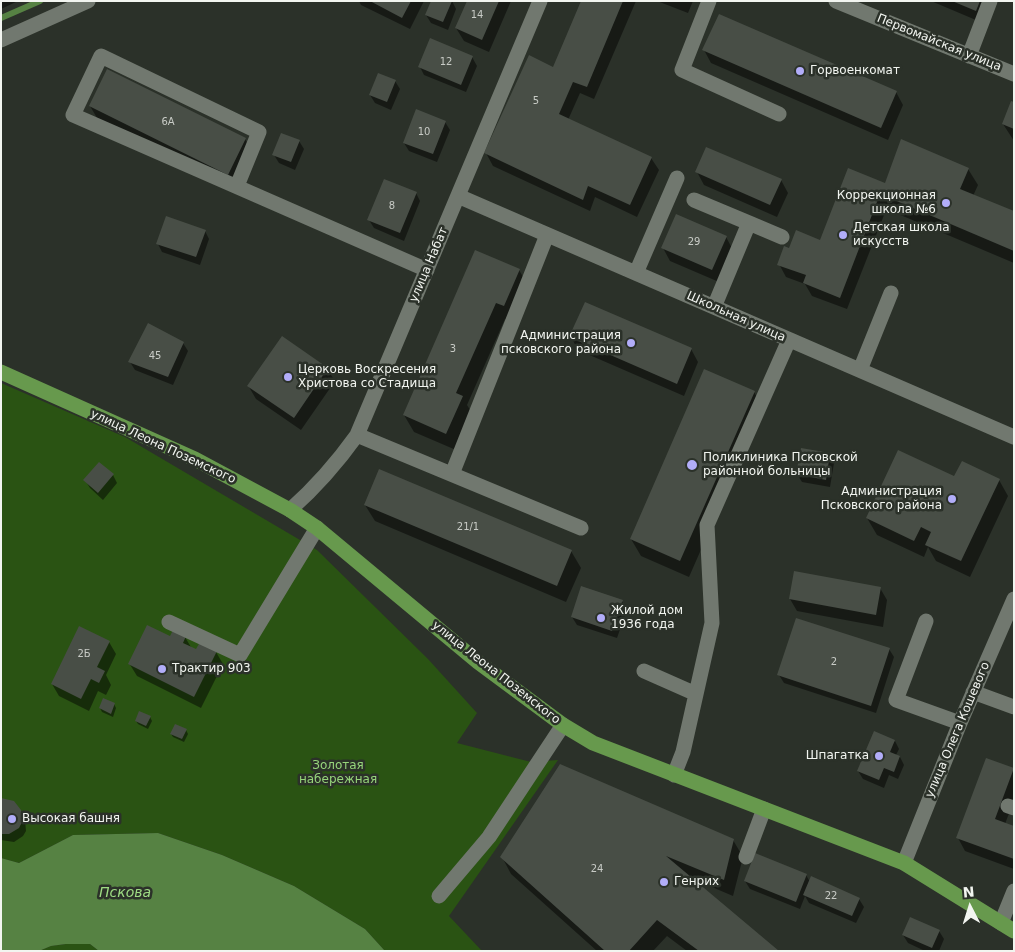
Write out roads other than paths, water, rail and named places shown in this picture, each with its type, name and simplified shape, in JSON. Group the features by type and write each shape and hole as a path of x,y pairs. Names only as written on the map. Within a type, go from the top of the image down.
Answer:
{"main road":[{"name":"улица Леона Поземского","path":"1,372 195,459 290,510 317,528 478,662 564,725 593,743 904,863 1007,927"}],"street":[{"path":"1,40 88,1"},
{"name":"улица Набат","path":"290,510 316,487 357,435 540,1"},
{"path":"709,1 682,70 779,114"},
{"name":"Первомайская улица","path":"836,1 857,5 969,56 1014,74"},
{"path":"969,56 990,1"},
{"path":"236,186 259,132 101,56 73,115 427,270"},
{"path":"636,273 677,178"},
{"name":"Школьная улица","path":"458,196 1014,437"},
{"path":"694,200 782,237"},
{"path":"714,307 749,223"},
{"path":"452,474 548,235"},
{"path":"860,370 891,293"},
{"path":"674,775 683,752 712,623 707,524 789,340"},
{"path":"357,435 581,528"},
{"path":"169,622 240,655 317,528"},
{"name":"улица Олега Кошевого","path":"904,863 960,723 1014,599"},
{"path":"926,621 896,700 960,723"},
{"path":"644,671 696,694"},
{"path":"974,692 1014,707"},
{"path":"439,896 489,838 564,725"},
{"path":"746,857 764,809"},
{"path":"1007,927 1014,891"}],"water":[{"name":"Пскова","path":"158,833 222,855 294,886 365,929 385,951 99,951 90,944 66,944 51,946 39,951 1,951 1,858 19,863 73,835"}],"waterway":[{"path":"1,18 40,1"}],"place":[{"name":"Горвоенкомат","path":"800,71"},
{"name":"Коррекционная школа №6","path":"946,203"},
{"name":"Детская школа искусств","path":"843,235"},
{"name":"Администрация псковского района","path":"631,343"},
{"name":"Церковь Воскресения Христова со Стадища","path":"288,377"},
{"name":"Поликлиника Псковской районной больницы","path":"692,465"},
{"name":"Администрация Псковского района","path":"952,499"},
{"name":"Жилой дом 1936 года","path":"601,618"},
{"name":"Трактир 903","path":"162,669"},
{"name":"Шпагатка","path":"879,756"},
{"name":"Высокая башня","path":"12,819"},
{"name":"Генрих","path":"664,882"}],"park label":[{"name":"Золотая набережная","path":"338,773"}]}
